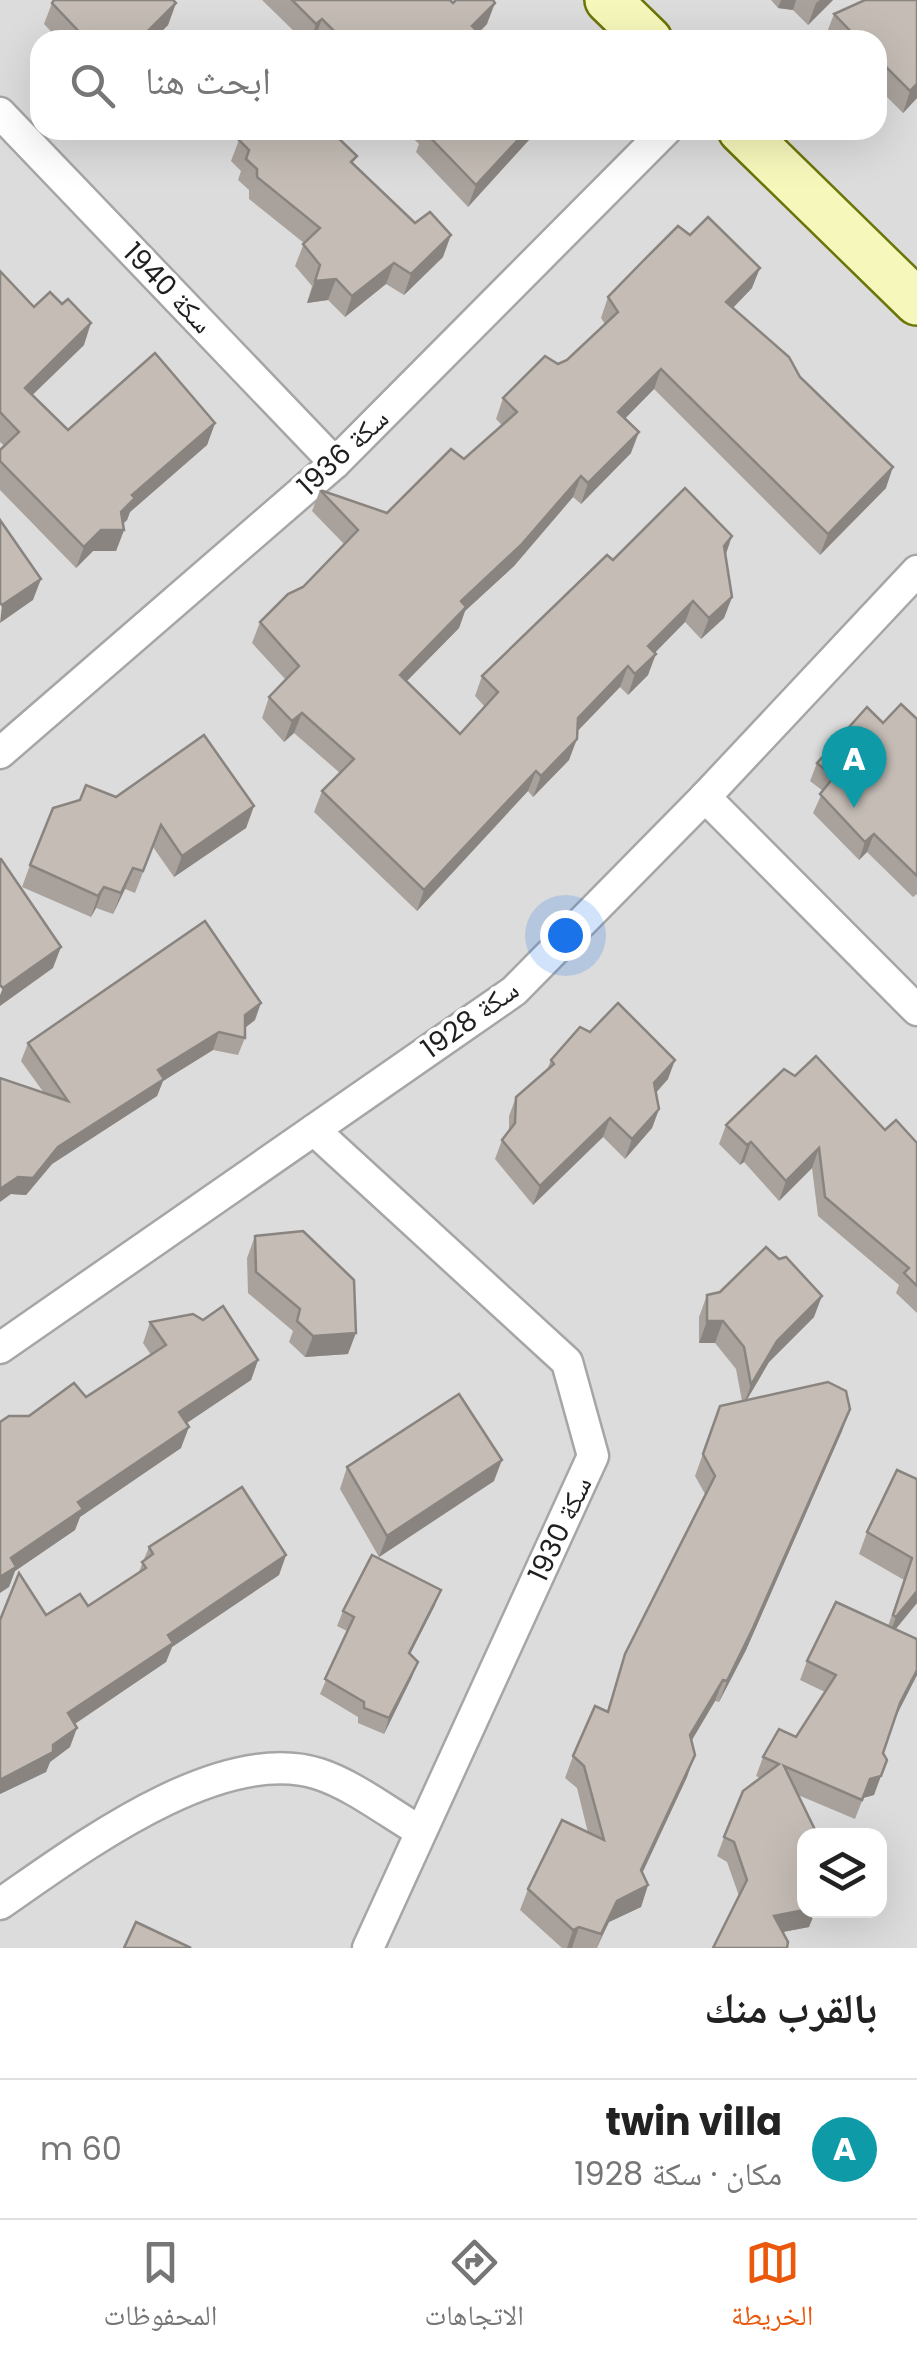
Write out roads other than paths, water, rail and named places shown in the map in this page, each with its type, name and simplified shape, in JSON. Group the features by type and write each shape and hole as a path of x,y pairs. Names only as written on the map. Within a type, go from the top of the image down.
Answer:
{"street":[{"path":"608,0 639,30"},
{"name":"سكة 1940","path":"0,113 335,463"},
{"name":"سكة 1936","path":"0,753 335,463 656,140"},
{"path":"751,140 917,302"},
{"name":"سكة 1928","path":"0,1348 514,991 705,798 917,571"},
{"path":"705,798 917,1010"},
{"name":"سكة 1930","path":"314,1130 567,1362 593,1456 368,1948"},
{"path":"0,1904 128,1816 250,1769 318,1774 420,1831"}],"place":[{"name":"twin villa","path":"854,808"}]}
